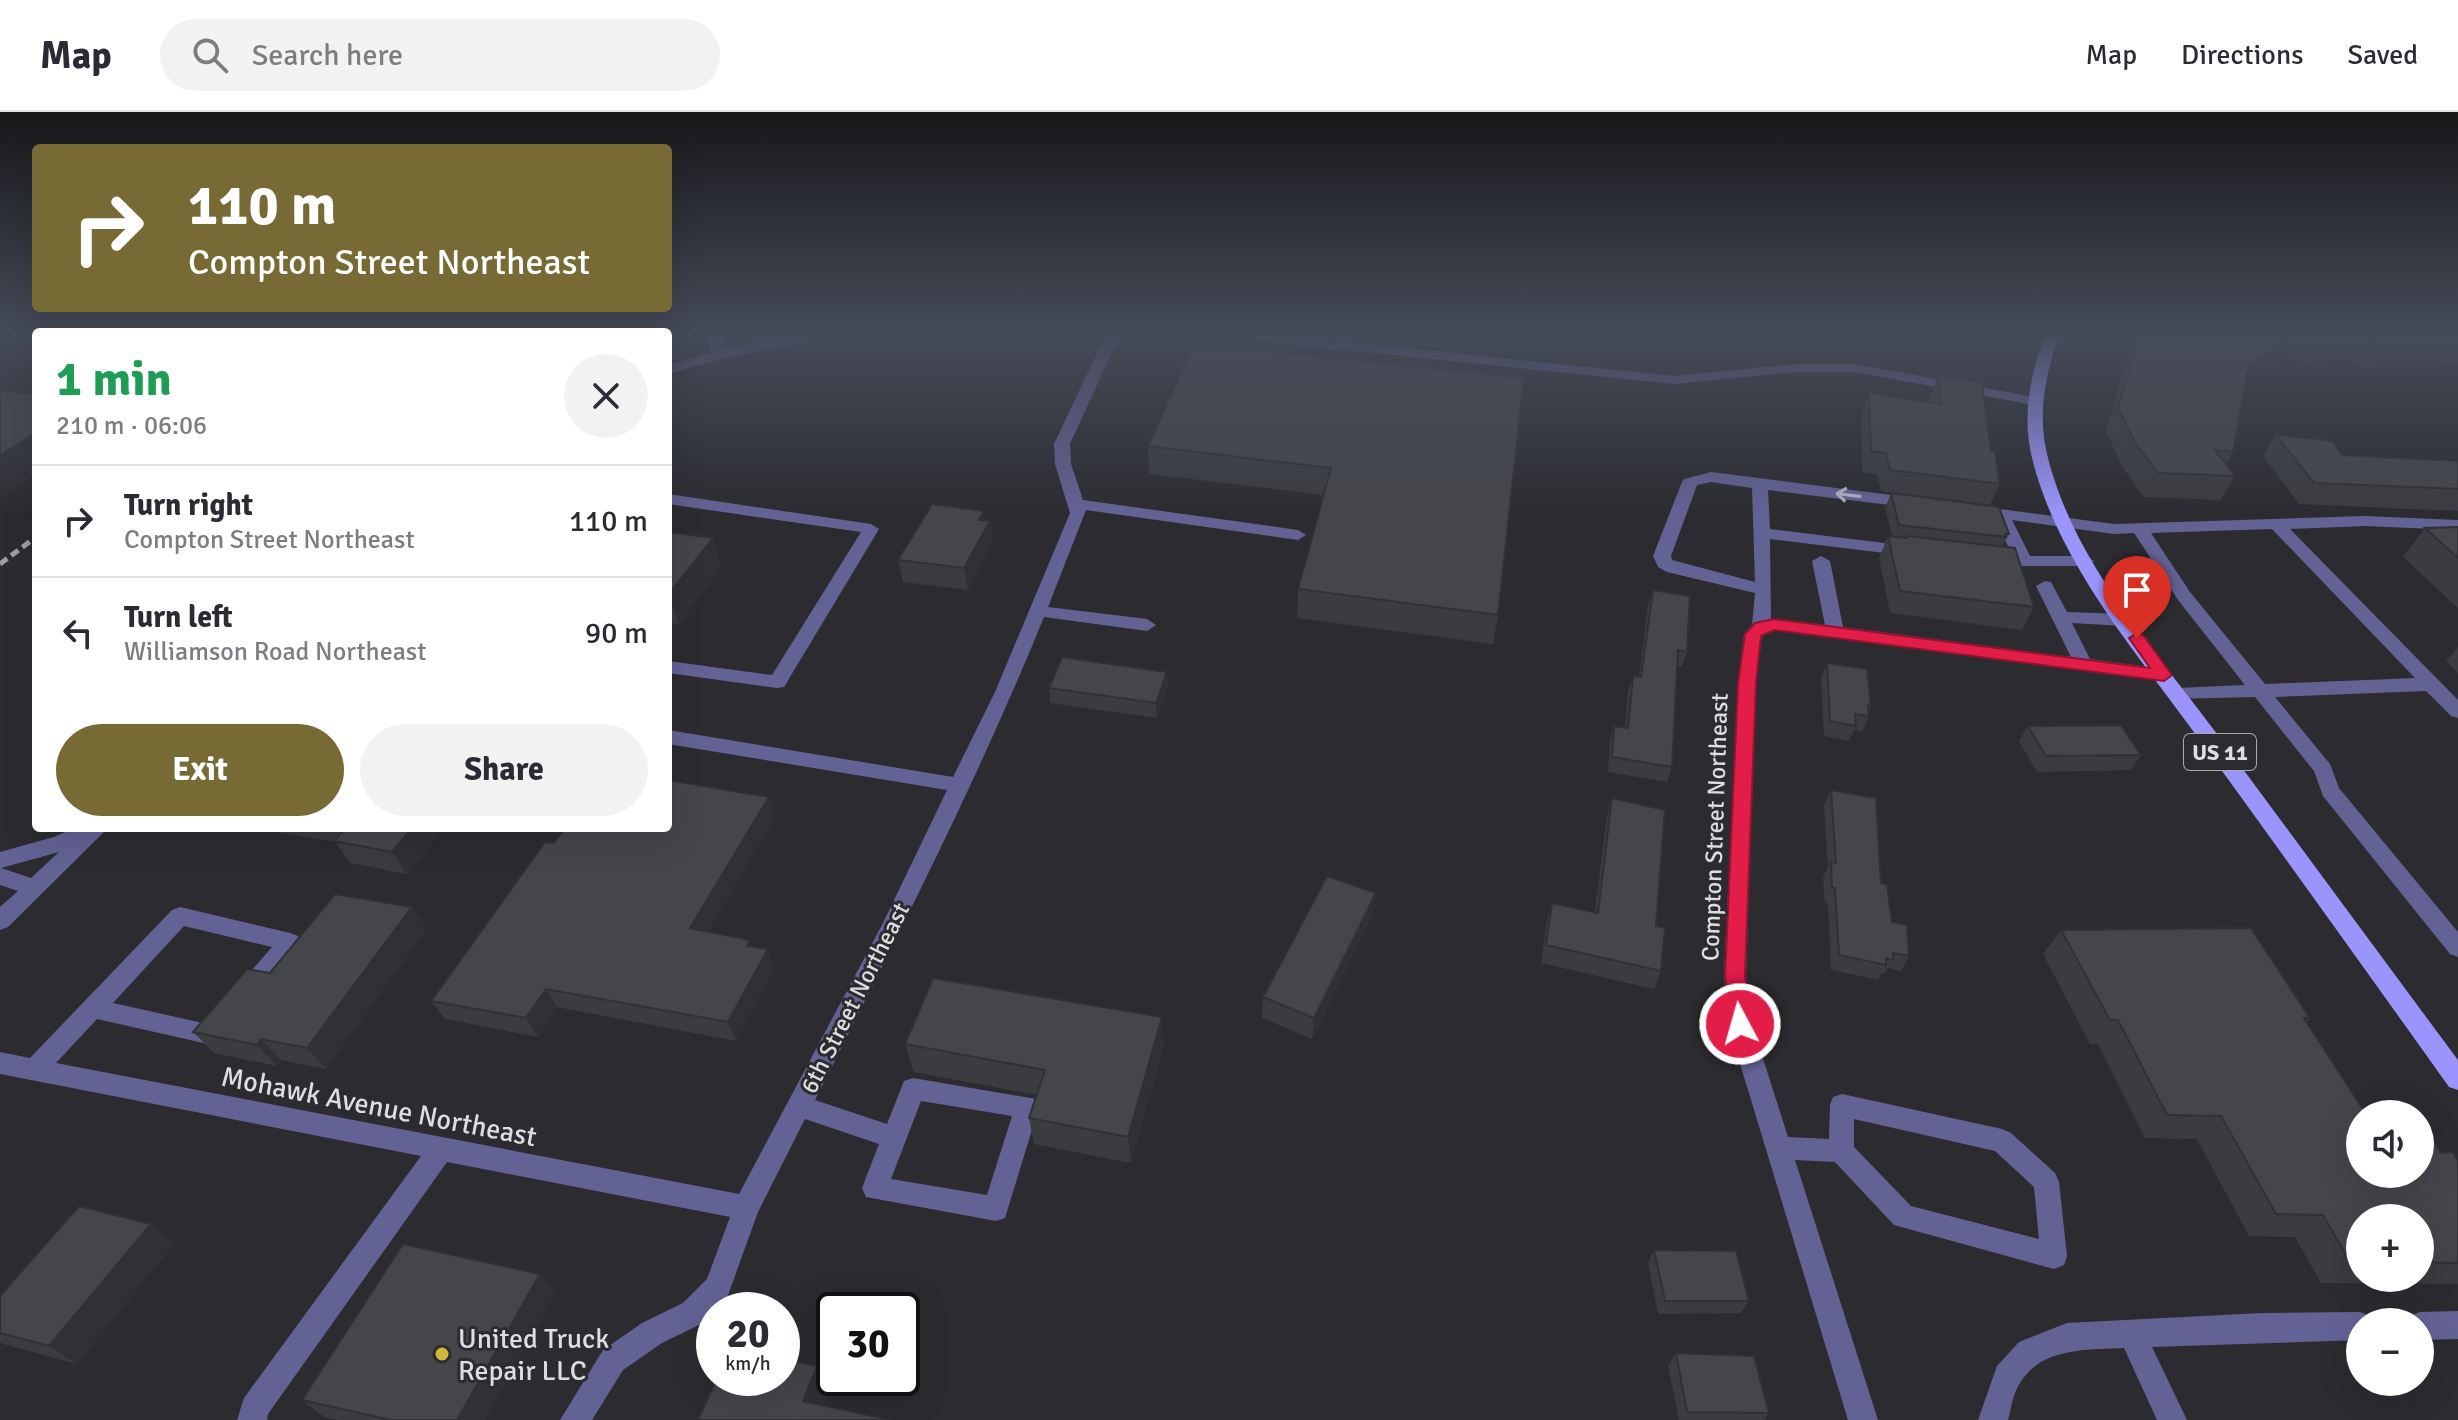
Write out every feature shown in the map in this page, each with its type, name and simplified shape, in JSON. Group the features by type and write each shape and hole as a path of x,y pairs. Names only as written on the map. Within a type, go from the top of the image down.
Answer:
{"main road":[{"name":"US 11","path":"2034,393 2041,462 2064,524 2085,561 2170,684 2458,1079"}],"street":[{"path":"1086,393 1062,444 1061,461 1077,504 1298,535"},
{"path":"1976,393 2034,401"},
{"path":"1764,590 1673,568 1664,563 1662,556 1690,482 1711,477 1925,504"},
{"name":"Compton Street Northeast","path":"1760,484 1764,590 1761,627 1753,634 1747,683 1735,975 1740,1024 1863,1420"},
{"path":"672,500 871,529 777,682 672,668"},
{"name":"6th Street Northeast","path":"575,1420 613,1360 706,1302 717,1288 746,1208 893,924 1004,692 1078,513 1077,504"},
{"path":"1955,508 2064,524 2139,528 2365,521 2458,525"},
{"path":"2000,514 2024,561"},
{"path":"2276,524 2458,711"},
{"path":"2139,528 2184,596 2323,769 2330,791 2458,948"},
{"path":"1762,533 1933,554"},
{"path":"1980,560 2085,561"},
{"path":"1821,561 1835,632"},
{"path":"2045,586 2084,665"},
{"path":"1038,611 1147,625"},
{"path":"2060,617 2124,620"},
{"path":"1761,627 1774,624 2084,665 2170,684 2261,690 2431,684"},
{"path":"672,738 959,785"},
{"path":"0,860 60,844 86,832"},
{"path":"0,921 91,832"},
{"path":"0,876 35,888"},
{"path":"34,1070 92,1008 180,916 290,942 208,1034 92,1008"},
{"name":"Mohawk Avenue Northeast","path":"0,1063 746,1208"},
{"path":"913,1089 1027,1107 996,1209 875,1188 894,1138 913,1089"},
{"path":"1779,1148 1841,1151 1903,1216 2054,1256 2046,1182 2002,1141 1842,1105 1841,1151"},
{"path":"799,1106 894,1138"},
{"path":"252,1420 254,1408 441,1149"},
{"path":"2434,1326 2458,1325"},
{"path":"1993,1420 2007,1376 2029,1352 2067,1337 2346,1326"},
{"path":"2131,1333 2172,1420"}],"building":[{"path":"0,393 32,394 32,435 0,456"},
{"path":"1172,393 1522,393 1498,615 1298,589 1331,468 1148,446"},
{"path":"1869,393 1941,404 1940,393 1983,393 1991,451 1995,451 2000,484 1890,470 1886,453 1871,451"},
{"path":"2122,393 2244,393 2233,452 2215,450 2235,476 2158,473 2134,441 2118,407"},
{"path":"2276,435 2333,441 2342,455 2458,461 2458,489 2314,483"},
{"path":"1891,493 1999,507 2009,534 2005,534 2006,537 1899,525"},
{"path":"932,504 984,511 979,520 990,521 964,568 898,560"},
{"path":"2458,527 2458,558 2425,528"},
{"path":"672,533 713,538 672,590"},
{"path":"1888,536 2015,548 2034,607 1900,591"},
{"path":"1653,590 1690,596 1687,652 1678,650 1672,767 1612,757 1614,726 1628,728 1633,676 1641,677"},
{"path":"1062,657 1167,672 1156,703 1049,688"},
{"path":"1827,663 1867,669 1871,706 1868,705 1869,716 1855,714 1856,726 1830,721"},
{"path":"2121,725 2141,755 2046,756 2028,726"},
{"path":"672,781 769,797 690,928 750,940 747,946 768,949 728,1022 546,989 526,1018 431,1001 545,842 554,843 562,832 672,832"},
{"path":"1831,790 1876,798 1881,883 1887,885 1892,922 1907,925 1909,956 1893,953 1893,960 1886,958 1886,965 1839,955 1835,888 1832,888 1831,862 1836,863"},
{"path":"1612,798 1665,810 1656,926 1665,928 1661,971 1546,945 1552,903 1598,913"},
{"path":"342,832 409,832 392,852 334,841"},
{"path":"1327,876 1376,893 1314,1018 1263,997"},
{"path":"335,894 412,907 307,1048 261,1039 257,1045 193,1032 247,969 270,973"},
{"path":"2251,928 2310,1018 2304,1018 2357,1100 2346,1100 2346,1188 2434,1188 2434,1142 2441,1153 2452,1152 2458,1161 2458,1263 2434,1262 2434,1204 2346,1204 2346,1255 2323,1215 2276,1214 2221,1116 2167,1115 2118,1020 2110,1020 2061,930"},
{"path":"933,978 1162,1017 1128,1137 1029,1118 1045,1070 905,1044"},
{"path":"79,1206 151,1224 49,1346 0,1333 0,1296"},
{"name":"United Truck Repair LLC","path":"403,1244 540,1274 457,1420 391,1420 302,1400"},
{"path":"1654,1250 1736,1251 1749,1301 1665,1301"},
{"path":"1676,1353 1754,1356 1769,1413 1687,1412"},
{"path":"800,1363 816,1366 803,1401 891,1420 698,1420 709,1396 800,1396"}],"railway":[{"path":"0,564 32,540"}],"place":[{"name":"United Truck Repair LLC","path":"442,1354"}],"route":[{"path":"1740,1024 1735,975 1747,683 1753,634 1761,627 1774,624 2164,675 2137,638"}]}
